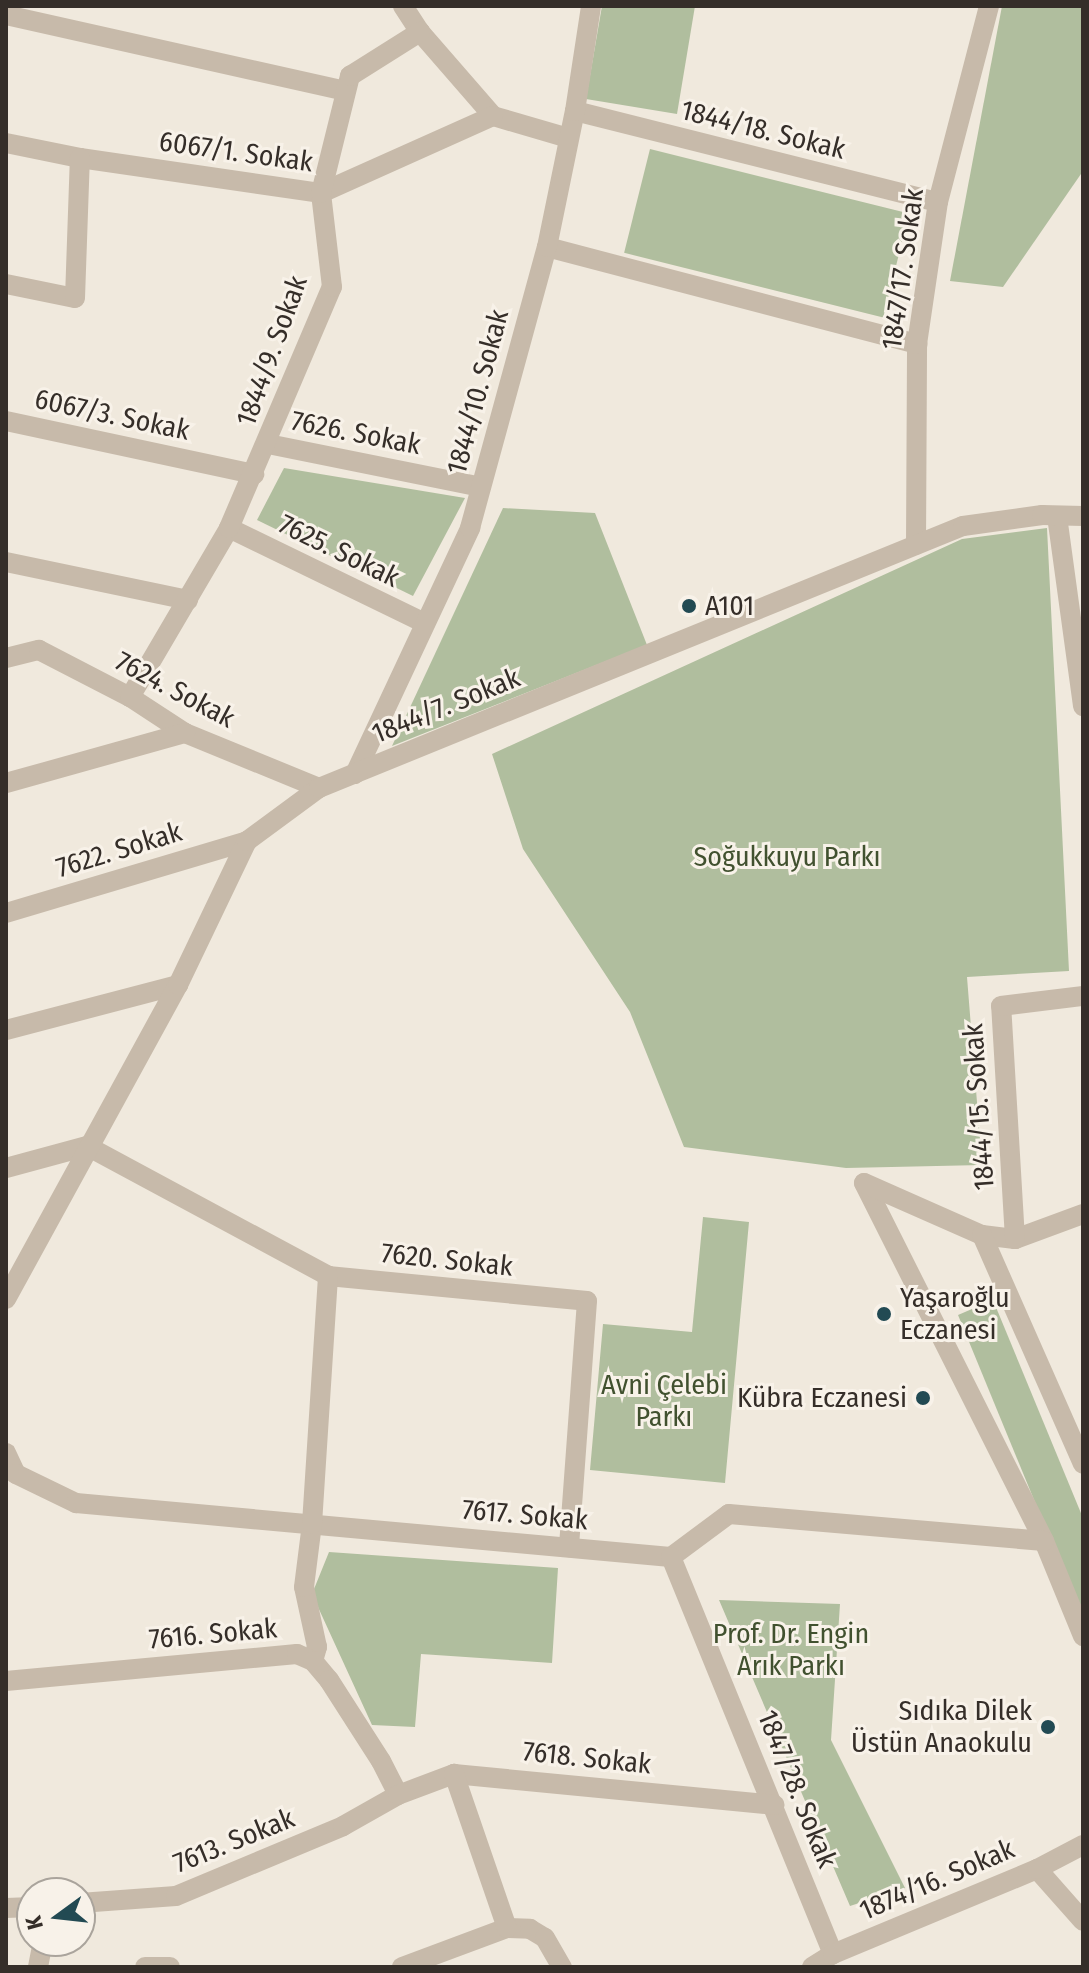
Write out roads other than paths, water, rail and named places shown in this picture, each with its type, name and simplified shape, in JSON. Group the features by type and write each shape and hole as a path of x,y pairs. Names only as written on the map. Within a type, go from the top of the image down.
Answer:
{"street":[{"path":"403,6 420,32 493,116 568,138"},
{"name":"1844/10. Sokak","path":"355,774 470,528 547,247 575,111 591,6"},
{"name":"1847/17. Sokak","path":"916,545 917,344 938,202 989,6"},
{"path":"6,15 345,91"},
{"name":"1844/9. Sokak","path":"130,697 229,528 268,444 332,287 321,193 350,76 420,32"},
{"name":"1844/18. Sokak","path":"575,111 938,202"},
{"name":"6067/1. Sokak","path":"6,143 80,158 321,193 493,116"},
{"path":"6,284 75,298 80,158"},
{"path":"547,247 917,344"},
{"name":"6067/3. Sokak","path":"6,421 254,474"},
{"name":"7626. Sokak","path":"268,444 481,487"},
{"path":"1057,516 1083,706"},
{"name":"1844/7. Sokak","path":"6,1299 87,1146 178,985 247,841 319,788 963,526 1083,516"},
{"name":"7625. Sokak","path":"229,528 425,623"},
{"path":"6,562 188,600"},
{"name":"7624. Sokak","path":"6,658 39,650 130,697 185,733 319,788"},
{"path":"6,783 185,733"},
{"name":"7622. Sokak","path":"6,913 247,841"},
{"path":"6,1030 178,985"},
{"name":"1844/15. Sokak","path":"1015,1239 1001,1006 1083,996"},
{"path":"6,1168 87,1146"},
{"name":"7620. Sokak","path":"87,1146 328,1276 587,1301 569,1547"},
{"path":"1083,1214 1015,1239 982,1235 864,1183 1044,1541 1083,1636"},
{"path":"982,1235 1083,1464"},
{"path":"313,1661 317,1647 304,1587 312,1524 328,1276"},
{"name":"7617. Sokak","path":"6,1453 16,1474 76,1503 671,1557"},
{"path":"671,1557 729,1514 1044,1541"},
{"name":"1847/28. Sokak","path":"671,1557 775,1805 833,1954"},
{"name":"7616. Sokak","path":"6,1681 297,1654 313,1661 381,1761 398,1795"},
{"path":"454,1774 507,1928"},
{"name":"7618. Sokak","path":"398,1795 454,1774 775,1805"},
{"name":"7613. Sokak","path":"96,1902 176,1896 343,1826 398,1795"},
{"name":"1874/16. Sokak","path":"812,1967 833,1954 1037,1869 1083,1845"},
{"path":"1037,1869 1083,1921"},
{"path":"402,1967 507,1928 530,1929 545,1938 562,1967"},
{"path":"145,1967 170,1967"}],"place":[{"name":"A101","path":"689,606"},
{"name":"Yaşaroğlu Eczanesi","path":"884,1314"},
{"name":"Kübra Eczanesi","path":"923,1398"},
{"name":"Sıdıka Dilek Üstün Anaokulu","path":"1048,1727"}],"park label":[{"name":"Soğukkuyu Parkı","path":"787,857"},
{"name":"Avni Çelebi Parkı","path":"664,1401"},
{"name":"Prof. Dr. Engin Arık Parkı","path":"791,1650"}]}
